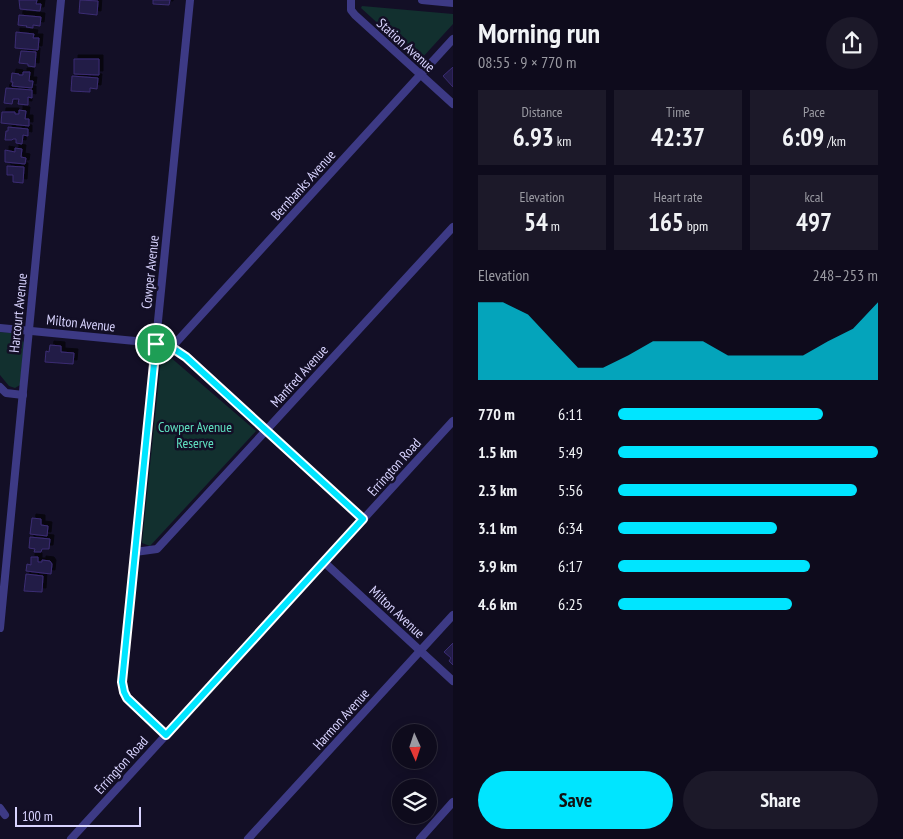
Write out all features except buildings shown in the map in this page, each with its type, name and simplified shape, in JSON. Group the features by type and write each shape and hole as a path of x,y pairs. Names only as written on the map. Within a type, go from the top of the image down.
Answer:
{"street":[{"name":"Harcourt Avenue","path":"0,628 2,582 23,395 61,0"},
{"name":"Station Avenue","path":"351,0 351,10 355,16 453,104"},
{"path":"422,0 453,3"},
{"name":"Cowper Avenue","path":"166,735 127,698 122,682 189,1"},
{"name":"Bernbanks Avenue","path":"171,348 453,39"},
{"name":"Manfred Avenue","path":"136,552 157,549 453,226"},
{"name":"Milton Avenue","path":"0,328 156,344 171,348 186,357 363,519"},
{"path":"0,387 6,393 23,395"},
{"name":"Errington Road","path":"71,839 453,421"},
{"name":"Milton Avenue","path":"324,562 453,681"},
{"name":"Harmon Avenue","path":"248,839 453,615"},
{"path":"420,839 453,802"},
{"path":"0,808 5,815"}],"green space":[{"path":"362,6 453,14 453,24 422,58 417,59 361,8"},
{"path":"0,332 18,335 24,343 20,385 15,388 9,386 0,375"},
{"name":"Cowper Avenue Reserve","path":"162,350 256,431 150,546 142,543"}],"route":[{"path":"156,344 174,349 186,357 363,519 166,735 127,698 122,682 156,344"}]}
